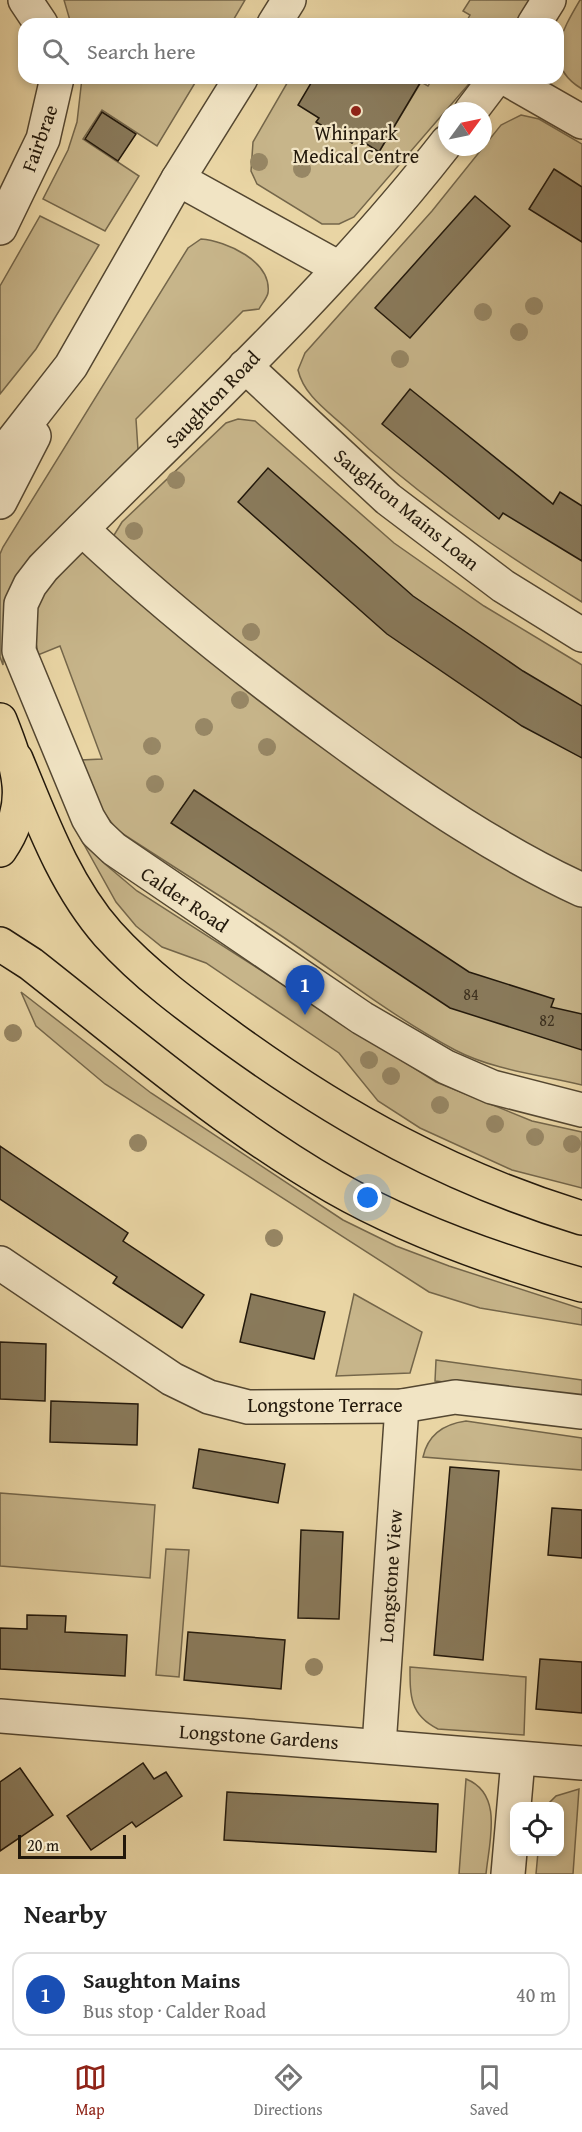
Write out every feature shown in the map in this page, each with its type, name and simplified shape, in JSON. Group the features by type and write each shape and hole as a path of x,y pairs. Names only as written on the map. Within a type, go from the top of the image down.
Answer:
{"main road":[{"path":"0,720 59,860 81,897 108,934 151,978 288,1079 383,1136 455,1173 525,1201 582,1218"},
{"path":"0,850 9,837 18,814 21,792 16,759"},
{"path":"0,944 31,964 234,1123 336,1189 415,1227 517,1267 582,1286"}],"street":[{"path":"0,2 7,0"},
{"path":"25,0 37,18"},
{"path":"278,18 289,0"},
{"path":"538,18 549,0"},
{"name":"Fairbrae","path":"0,228 43,139 56,84"},
{"path":"0,502 60,383 178,179 237,84"},
{"path":"478,102 491,84"},
{"path":"516,84 582,122"},
{"name":"Saughton Road","path":"82,529 245,366 339,267 390,212 438,153"},
{"path":"178,179 339,267"},
{"name":"Saughton Mains Loan","path":"245,366 388,499 503,586 582,635"},
{"path":"0,457 60,383"},
{"path":"82,529 283,699 438,808 555,877 582,890"},
{"name":"Calder Road","path":"82,529 30,585 21,604 19,651 88,818 97,833 147,874 362,1018 446,1067 492,1087 582,1110"},
{"name":"Longstone Terrace","path":"0,1263 172,1379 209,1397 248,1407 402,1406 455,1397 582,1412"},
{"name":"Longstone View","path":"379,1746 402,1406"},
{"name":"Longstone Gardens","path":"0,1716 379,1746 518,1760 582,1763"},
{"path":"508,1874 518,1760"}],"shaded area":[{"path":"64,0 245,0 234,18 69,18"},
{"path":"470,0 532,0 523,18 468,18 470,15 463,11"},
{"path":"582,0 582,89 570,80 564,72 564,31"},
{"path":"81,84 194,84 157,146 102,110 83,139 139,176 105,231 43,199 68,150 77,122"},
{"path":"287,84 315,84 319,118 317,123 352,143 356,137 379,152 420,84 428,86 429,84 469,84 453,102 438,102 438,120 354,217 339,224 322,224 257,184 251,171 253,142"},
{"path":"521,115 539,119 582,144 582,602 460,522 402,477 311,395 298,370 305,353 432,211 476,156 492,156 492,136 501,125"},
{"path":"40,216 99,245 36,349 0,394 0,286"},
{"path":"201,239 223,244 255,262 263,271 268,293 259,309 243,311 136,419 138,450 21,575 4,619 3,665 0,657 0,554 3,547 188,248"},
{"path":"238,419 255,421 394,543 484,606 582,665 582,1085 485,1062 455,1050 432,1037 117,830 101,809 81,760 102,759 60,646 38,655 34,625 39,600 51,579 67,561 88,550 105,550 122,522 226,423"},
{"path":"72,823 105,864 137,891 436,1082 532,1121 582,1132 582,1188 512,1170 420,1128 378,1101 339,1053 206,963 162,947 136,926 116,902"},
{"path":"21,992 151,1093 343,1220 396,1246 449,1266 582,1309 582,1325 480,1308 429,1292 105,1084 36,1026"},
{"path":"354,1294 422,1332 410,1373 336,1376"},
{"path":"436,1360 582,1380 582,1397 435,1381"},
{"path":"466,1421 582,1438 582,1470 423,1457 433,1436 444,1428"},
{"path":"0,1493 155,1505 150,1578 0,1566"},
{"path":"166,1549 189,1550 179,1677 156,1675"},
{"path":"410,1667 526,1677 524,1735 438,1729 429,1724 417,1711 411,1696"},
{"path":"466,1779 478,1786 486,1796 490,1807 491,1834 486,1874 459,1874"},
{"path":"579,1789 573,1874 536,1874 538,1856 564,1856 564,1802 550,1802 556,1796"}],"building":[{"name":"Whinpark Medical Centre","path":"310,84 419,84 379,152 356,137 352,143 316,122 319,118 298,105"},
{"path":"102,112 136,134 118,161 85,139"},
{"path":"554,169 582,187 582,242 529,209"},
{"path":"475,196 510,226 410,338 375,308"},
{"path":"410,389 553,504 560,492 582,506 582,561 503,513 499,519 382,424"},
{"path":"268,468 413,596 523,671 582,706 582,758 522,726 387,634 238,502"},
{"path":"194,790 469,972 554,999 551,1007 582,1014 582,1050 450,1008 171,823"},
{"path":"0,1146 128,1233 123,1241 204,1295 182,1328 113,1283 117,1277 0,1199"},
{"path":"251,1294 325,1312 314,1359 240,1342"},
{"path":"0,1342 46,1344 45,1401 0,1399"},
{"path":"51,1401 138,1404 137,1445 50,1442"},
{"path":"199,1449 285,1464 278,1503 193,1488"},
{"path":"450,1467 499,1471 483,1660 434,1655"},
{"path":"552,1508 582,1510 582,1558 548,1555"},
{"path":"301,1530 343,1532 339,1619 298,1618"},
{"path":"27,1615 66,1616 65,1632 127,1635 125,1676 0,1669 0,1628 27,1629"},
{"path":"188,1632 285,1640 281,1689 184,1680"},
{"path":"540,1659 582,1662 582,1713 536,1709"},
{"path":"143,1763 154,1779 166,1772 182,1796 136,1827 132,1822 91,1850 67,1816"},
{"path":"20,1768 53,1815 0,1851 0,1782"},
{"path":"227,1792 438,1804 436,1852 224,1840"}],"place":[{"name":"Whinpark Medical Centre","path":"356,111"},
{"name":"Saughton Mains","path":"305,1015"}]}
